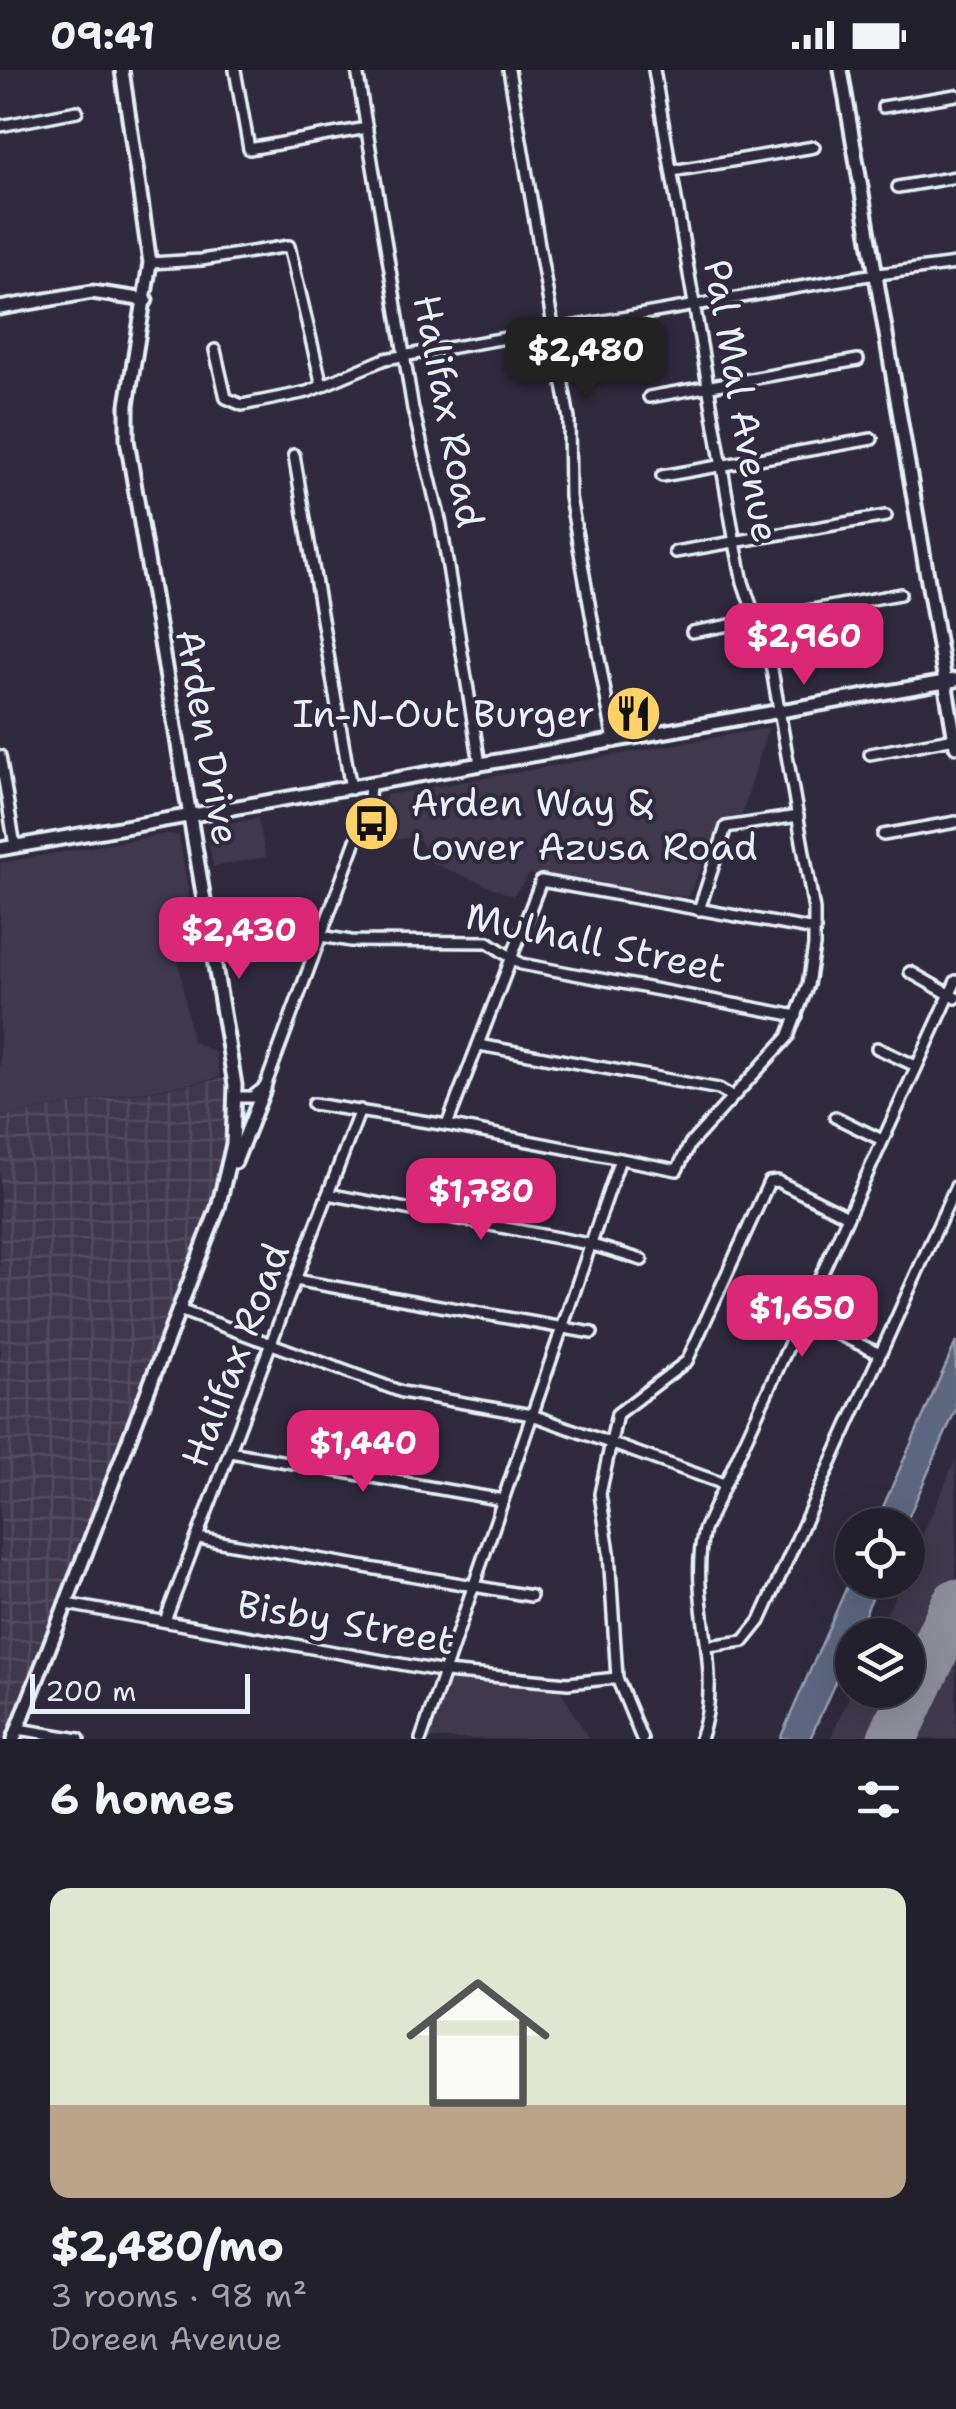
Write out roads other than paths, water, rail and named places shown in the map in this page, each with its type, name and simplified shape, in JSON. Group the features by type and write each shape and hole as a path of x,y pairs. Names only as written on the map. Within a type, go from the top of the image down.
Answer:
{"street":[{"name":"Arden Drive","path":"16,1734 226,1185 234,1097 126,431 150,262 122,70"},
{"path":"235,70 249,148 366,128"},
{"name":"Halifax Road","path":"357,70 418,440 441,524 480,764"},
{"path":"509,70 570,419 570,497 614,742"},
{"name":"Pal Mal Avenue","path":"620,1159 677,1170 690,1144 788,1037 812,964 815,930 771,664 735,543 654,70"},
{"path":"841,70 951,681 956,746"},
{"path":"884,107 956,95"},
{"path":"0,126 77,111"},
{"path":"672,171 814,147"},
{"path":"898,187 956,177"},
{"path":"150,262 201,260 290,246 322,386"},
{"path":"215,350 223,389 233,404 322,386 369,364 404,356 876,274 956,264"},
{"path":"0,308 92,292 146,300"},
{"path":"650,397 858,360"},
{"path":"662,476 872,439"},
{"path":"294,455 351,790"},
{"path":"675,552 886,516"},
{"path":"692,632 900,594"},
{"path":"0,849 951,681"},
{"path":"870,754 955,738"},
{"path":"0,756 15,846"},
{"path":"226,1185 368,808 370,786"},
{"path":"699,910 726,827 798,816"},
{"path":"883,835 956,822"},
{"path":"448,1125 541,881 815,930"},
{"name":"Mulhall Street","path":"321,936 351,941 488,942 522,964 797,1016"},
{"path":"910,972 952,995"},
{"path":"700,1739 710,1702 708,1646 697,1566 704,1530 956,981"},
{"path":"479,1044 701,1086 732,1097"},
{"path":"877,1048 916,1066"},
{"path":"234,1097 252,1097 264,1089"},
{"path":"313,1104 448,1125 620,1159 421,1739"},
{"name":"Halifax Road","path":"165,1621 360,1110"},
{"path":"836,1116 882,1140"},
{"path":"642,1739 616,1678 610,1552 600,1494 617,1414 687,1361 768,1182 777,1182 848,1216"},
{"path":"708,1646 744,1642 760,1621 956,1186"},
{"path":"328,1194 589,1244 642,1260"},
{"path":"296,1280 592,1334"},
{"path":"179,1310 270,1347 402,1392 532,1416 724,1484"},
{"path":"801,1317 878,1353"},
{"path":"230,1452 504,1500"},
{"path":"198,1538 531,1596"},
{"name":"Bisby Street","path":"67,1604 445,1672 568,1683 616,1678"},
{"path":"16,1734 78,1739"}],"water":[{"path":"956,1342 956,1409 912,1508 883,1508"},
{"path":"842,1598 872,1598 863,1618 835,1618 835,1682 810,1739 780,1739"}],"place":[{"name":"In-N-Out Burger","path":"634,713"},
{"name":"Arden Way & Lower Azusa Road","path":"372,824"}]}
